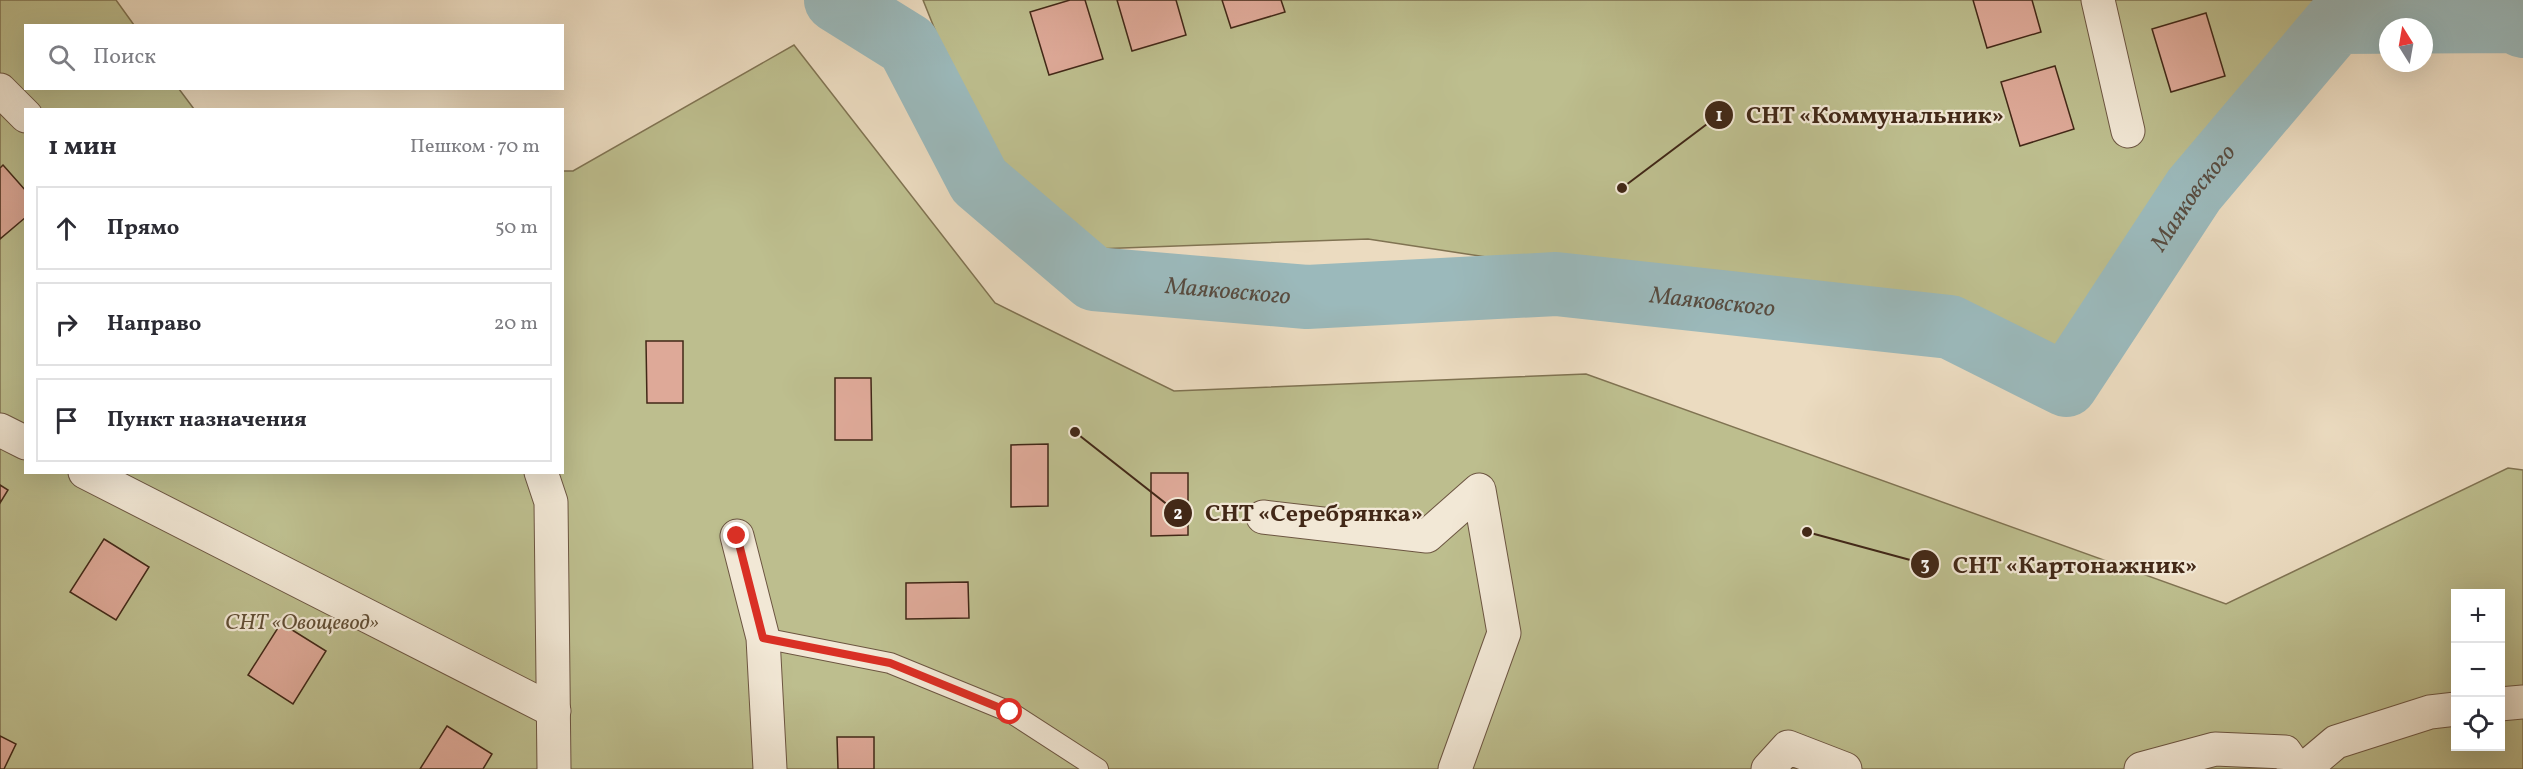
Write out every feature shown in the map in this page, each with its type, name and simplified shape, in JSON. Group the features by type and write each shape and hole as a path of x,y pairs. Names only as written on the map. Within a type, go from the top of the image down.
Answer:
{"street":[{"path":"2098,0 2127,131"},
{"path":"0,90 24,114"},
{"path":"0,430 24,442"},
{"path":"89,474 554,711"},
{"path":"542,474 551,502 554,769"},
{"path":"1263,517 1427,536 1479,490 1504,633 1455,769"},
{"path":"737,536 763,638 770,769"},
{"path":"2505,704 2523,702"},
{"path":"2304,769 2336,742 2430,712 2451,710"},
{"path":"1768,769 1788,747 1845,769"},
{"path":"2141,769 2215,749 2285,752 2297,769"}],"lane":[{"path":"763,638 890,663 1010,712 1098,769"}],"green space":[{"name":"СНТ «Овощевод»","path":"0,0 116,0 133,24 24,24 24,90 180,90 193,108 24,108 24,474 564,474 564,171 573,171 794,45 995,303 1174,391 1586,374 2226,604 2508,468 2523,470 2523,769 0,769"},
{"path":"923,0 2523,0 2523,26 2514,21 2433,21 2433,18 2379,18 2379,22 2336,22 2066,385 1940,326 1368,239 1095,249 978,137"}],"building":[{"path":"1070,0 1085,0 1103,59 1049,75 1030,12"},
{"path":"1117,0 1176,0 1186,35 1132,51"},
{"path":"1222,0 1281,0 1285,12 1231,28"},
{"path":"1973,0 2032,0 2041,32 1987,48"},
{"path":"2206,13 2225,76 2171,92 2152,29"},
{"path":"2055,66 2074,129 2020,146 2001,82"},
{"path":"3,165 24,189 24,219 0,239 0,168"},
{"path":"646,341 683,341 683,403 647,403"},
{"path":"835,378 871,378 872,440 835,440"},
{"path":"1048,444 1048,506 1011,507 1011,445"},
{"path":"1151,473 1188,473 1188,535 1151,536"},
{"path":"0,485 8,490 0,503"},
{"path":"104,539 149,567 116,620 70,592"},
{"path":"968,582 969,618 906,619 906,583"},
{"path":"281,623 326,651 293,704 248,675"},
{"path":"447,726 492,754 483,769 420,769"},
{"path":"0,736 16,744 4,769 0,769"},
{"path":"837,737 874,737 874,769 838,769"}],"waterway":[{"name":"Маяковского","path":"836,0 908,45 979,181 1094,279 1307,297 1556,284 1950,327 2066,385 2194,190 2336,22 2514,21 2523,26"}],"place":[{"name":"СНТ «Коммунальник»","path":"1622,188"},
{"name":"СНТ «Серебрянка»","path":"1075,432"},
{"name":"СНТ «Картонажник»","path":"1807,532"}],"route":[{"path":"737,536 763,638 890,663 1010,712"}]}
